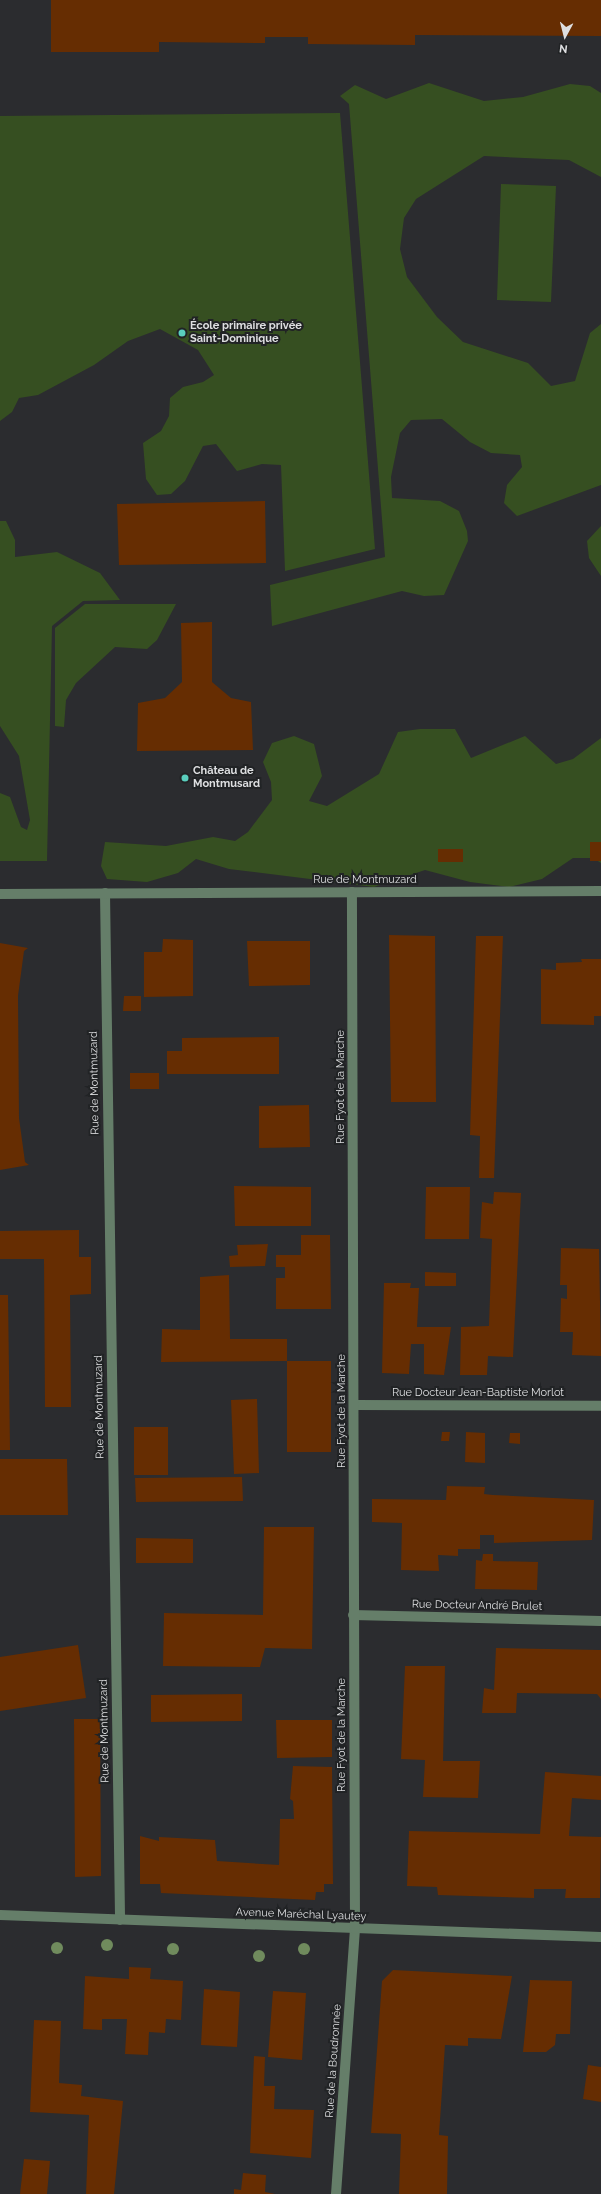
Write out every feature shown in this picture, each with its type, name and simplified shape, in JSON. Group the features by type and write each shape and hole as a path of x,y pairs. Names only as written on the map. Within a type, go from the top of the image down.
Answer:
{"street":[{"name":"Rue de Montmuzard","path":"0,894 601,891"},
{"name":"Rue Fyot de la Marche","path":"352,892 355,1929"},
{"name":"Rue de Montmuzard","path":"105,893 120,1920"},
{"name":"Rue Docteur Jean-Baptiste Morlot","path":"354,1404 601,1406"},
{"name":"Rue Docteur André Brulet","path":"353,1615 601,1621"},
{"name":"Avenue Maréchal Lyautey","path":"0,1915 601,1937"},
{"name":"Rue de la Boudronnée","path":"336,2194 355,1929"}],"green space":[{"path":"429,83 484,101 523,97 570,84 590,86 601,93 601,177 569,160 484,156 416,199 404,218 400,249 407,277 437,317 463,342 528,363 551,386 575,381 590,333 601,324 601,485 517,516 504,503 507,485 522,467 520,455 491,453 470,442 442,419 411,420 400,433 391,477 392,498 440,501 459,511 467,531 468,541 444,595 424,596 402,591 272,626 270,585 385,557 349,104 340,96 355,85 386,99"},
{"name":"École primaire privée Saint-Dominique","path":"340,113 375,549 285,571 281,465 262,464 237,471 216,444 203,446 185,481 171,494 157,495 146,479 143,443 161,431 169,416 170,398 183,387 203,382 214,375 198,350 160,329 128,341 94,365 38,395 19,398 12,412 0,421 0,116"},
{"path":"501,184 556,186 551,302 497,300"},
{"path":"0,521 6,521 15,540 15,557 57,552 100,573 120,600 83,601 52,626 47,861 0,861 0,793 10,797 21,827 27,830 30,820 19,756 0,726"},
{"path":"601,526 601,576 589,558 587,541"},
{"path":"85,604 176,604 157,640 147,649 115,647 76,683 66,700 64,727 55,726 55,628"},
{"path":"420,729 455,729 471,758 525,736 556,764 573,759 601,738 601,863 593,858 573,858 542,879 509,887 470,882 425,870 374,887 229,869 196,859 178,873 147,882 107,879 101,866 105,842 166,846 213,837 235,841 248,832 272,800 271,782 263,762 272,743 294,736 314,744 322,776 309,801 327,806 379,774 398,732"}],"building":[{"path":"51,0 601,0 601,36 415,35 415,45 308,44 308,37 265,37 265,43 159,42 159,52 51,52"},
{"path":"265,501 266,563 119,565 117,504"},
{"path":"212,622 212,682 231,698 251,702 253,750 137,751 138,703 165,698 182,682 181,623"},
{"path":"590,842 601,842 601,861 590,861"},
{"path":"438,849 463,849 463,862 438,862"},
{"path":"389,935 435,936 436,1102 391,1102"},
{"path":"476,936 503,936 494,1178 479,1178 480,1136 470,1135"},
{"path":"163,939 193,940 193,996 144,997 144,952 162,952"},
{"path":"247,941 310,941 310,985 249,986"},
{"path":"0,943 28,948 24,951 18,996 19,1118 25,1162 29,1165 0,1170"},
{"path":"581,959 601,959 601,1016 594,1016 594,1025 541,1024 541,969 556,970 556,963 582,962"},
{"path":"124,996 141,996 141,1011 123,1011"},
{"path":"279,1037 279,1074 167,1074 167,1051 182,1051 182,1038"},
{"path":"130,1073 159,1073 159,1089 130,1089"},
{"path":"309,1105 310,1147 259,1148 259,1106"},
{"path":"234,1186 311,1187 311,1226 235,1226"},
{"path":"426,1187 470,1187 469,1239 425,1239"},
{"path":"494,1192 521,1193 513,1357 488,1356 487,1375 460,1375 461,1327 489,1326 492,1239 480,1238 482,1202 493,1204"},
{"path":"79,1230 79,1257 91,1257 91,1294 70,1295 71,1407 45,1407 44,1259 0,1259 0,1231"},
{"path":"301,1235 330,1235 331,1309 276,1309 276,1278 285,1278 285,1267 276,1267 276,1255 301,1255"},
{"path":"268,1244 265,1266 230,1267 229,1256 238,1255 237,1245"},
{"path":"561,1248 599,1249 601,1356 572,1355 573,1332 560,1332 561,1298 567,1299 567,1285 560,1285"},
{"path":"425,1272 456,1273 456,1286 425,1286"},
{"path":"229,1275 230,1339 287,1339 287,1361 161,1362 162,1329 200,1330 200,1277"},
{"path":"384,1283 411,1283 410,1288 419,1288 417,1327 451,1327 444,1375 424,1374 424,1344 411,1344 409,1374 382,1373"},
{"path":"0,1295 8,1295 10,1450 0,1450"},
{"path":"287,1361 331,1361 331,1452 287,1452"},
{"path":"257,1399 259,1473 234,1474 231,1400"},
{"path":"134,1427 168,1427 168,1475 134,1475"},
{"path":"442,1432 450,1432 449,1441 441,1441"},
{"path":"466,1432 485,1433 485,1463 465,1462"},
{"path":"510,1433 520,1433 520,1444 509,1443"},
{"path":"0,1459 67,1459 68,1515 0,1515"},
{"path":"242,1477 243,1501 136,1502 135,1478"},
{"path":"447,1486 485,1487 484,1494 493,1495 594,1500 592,1540 494,1543 494,1535 480,1535 480,1549 458,1549 458,1556 438,1555 439,1571 401,1570 402,1523 372,1522 372,1499 446,1500"},
{"path":"264,1527 314,1527 312,1649 265,1648 260,1667 163,1666 164,1613 263,1615"},
{"path":"136,1538 193,1539 193,1563 136,1563"},
{"path":"483,1554 493,1554 493,1561 538,1562 537,1590 475,1589 476,1560 482,1561"},
{"path":"78,1645 86,1698 0,1711 0,1657"},
{"path":"496,1648 601,1650 601,1699 597,1694 517,1693 516,1713 482,1713 484,1688 494,1690"},
{"path":"405,1666 445,1666 443,1761 480,1761 478,1798 423,1797 425,1760 401,1759"},
{"path":"242,1694 242,1721 151,1722 151,1695"},
{"path":"74,1719 100,1719 101,1876 75,1877"},
{"path":"276,1720 332,1720 332,1757 277,1758"},
{"path":"293,1766 332,1767 333,1884 324,1884 324,1892 316,1892 315,1900 161,1893 160,1884 140,1884 140,1836 159,1841 159,1837 215,1840 217,1861 279,1865 280,1819 294,1819 293,1801 290,1799"},
{"path":"545,1772 601,1776 601,1800 572,1798 569,1836 601,1837 600,1898 565,1898 566,1889 534,1889 534,1898 438,1895 437,1887 407,1886 409,1831 540,1834"},
{"path":"129,1967 151,1968 150,1979 183,1981 181,2020 166,2019 165,2033 149,2032 148,2055 125,2054 127,2019 102,2019 102,2030 83,2029 85,1976 129,1979"},
{"path":"393,1970 512,1976 501,2039 468,2038 468,2046 445,2045 439,2135 448,2136 447,2194 399,2194 401,2134 371,2133 382,1981"},
{"path":"530,1980 572,1981 570,2034 556,2034 555,2045 546,2052 523,2052"},
{"path":"204,1989 240,1992 237,2047 201,2045"},
{"path":"273,1991 306,1993 302,2060 268,2057"},
{"path":"34,2020 61,2021 59,2083 82,2085 81,2096 123,2101 114,2194 86,2194 89,2115 30,2112"},
{"path":"254,2056 265,2057 264,2086 275,2086 274,2109 314,2110 311,2158 250,2153"},
{"path":"588,2065 601,2067 601,2102 583,2099"},
{"path":"24,2159 50,2161 47,2194 20,2194"},
{"path":"243,2173 266,2175 265,2192 275,2194 234,2194 234,2189 241,2190"}],"place":[{"name":"École primaire privée Saint-Dominique","path":"182,333"},
{"name":"Château de Montmusard","path":"185,778"}]}
